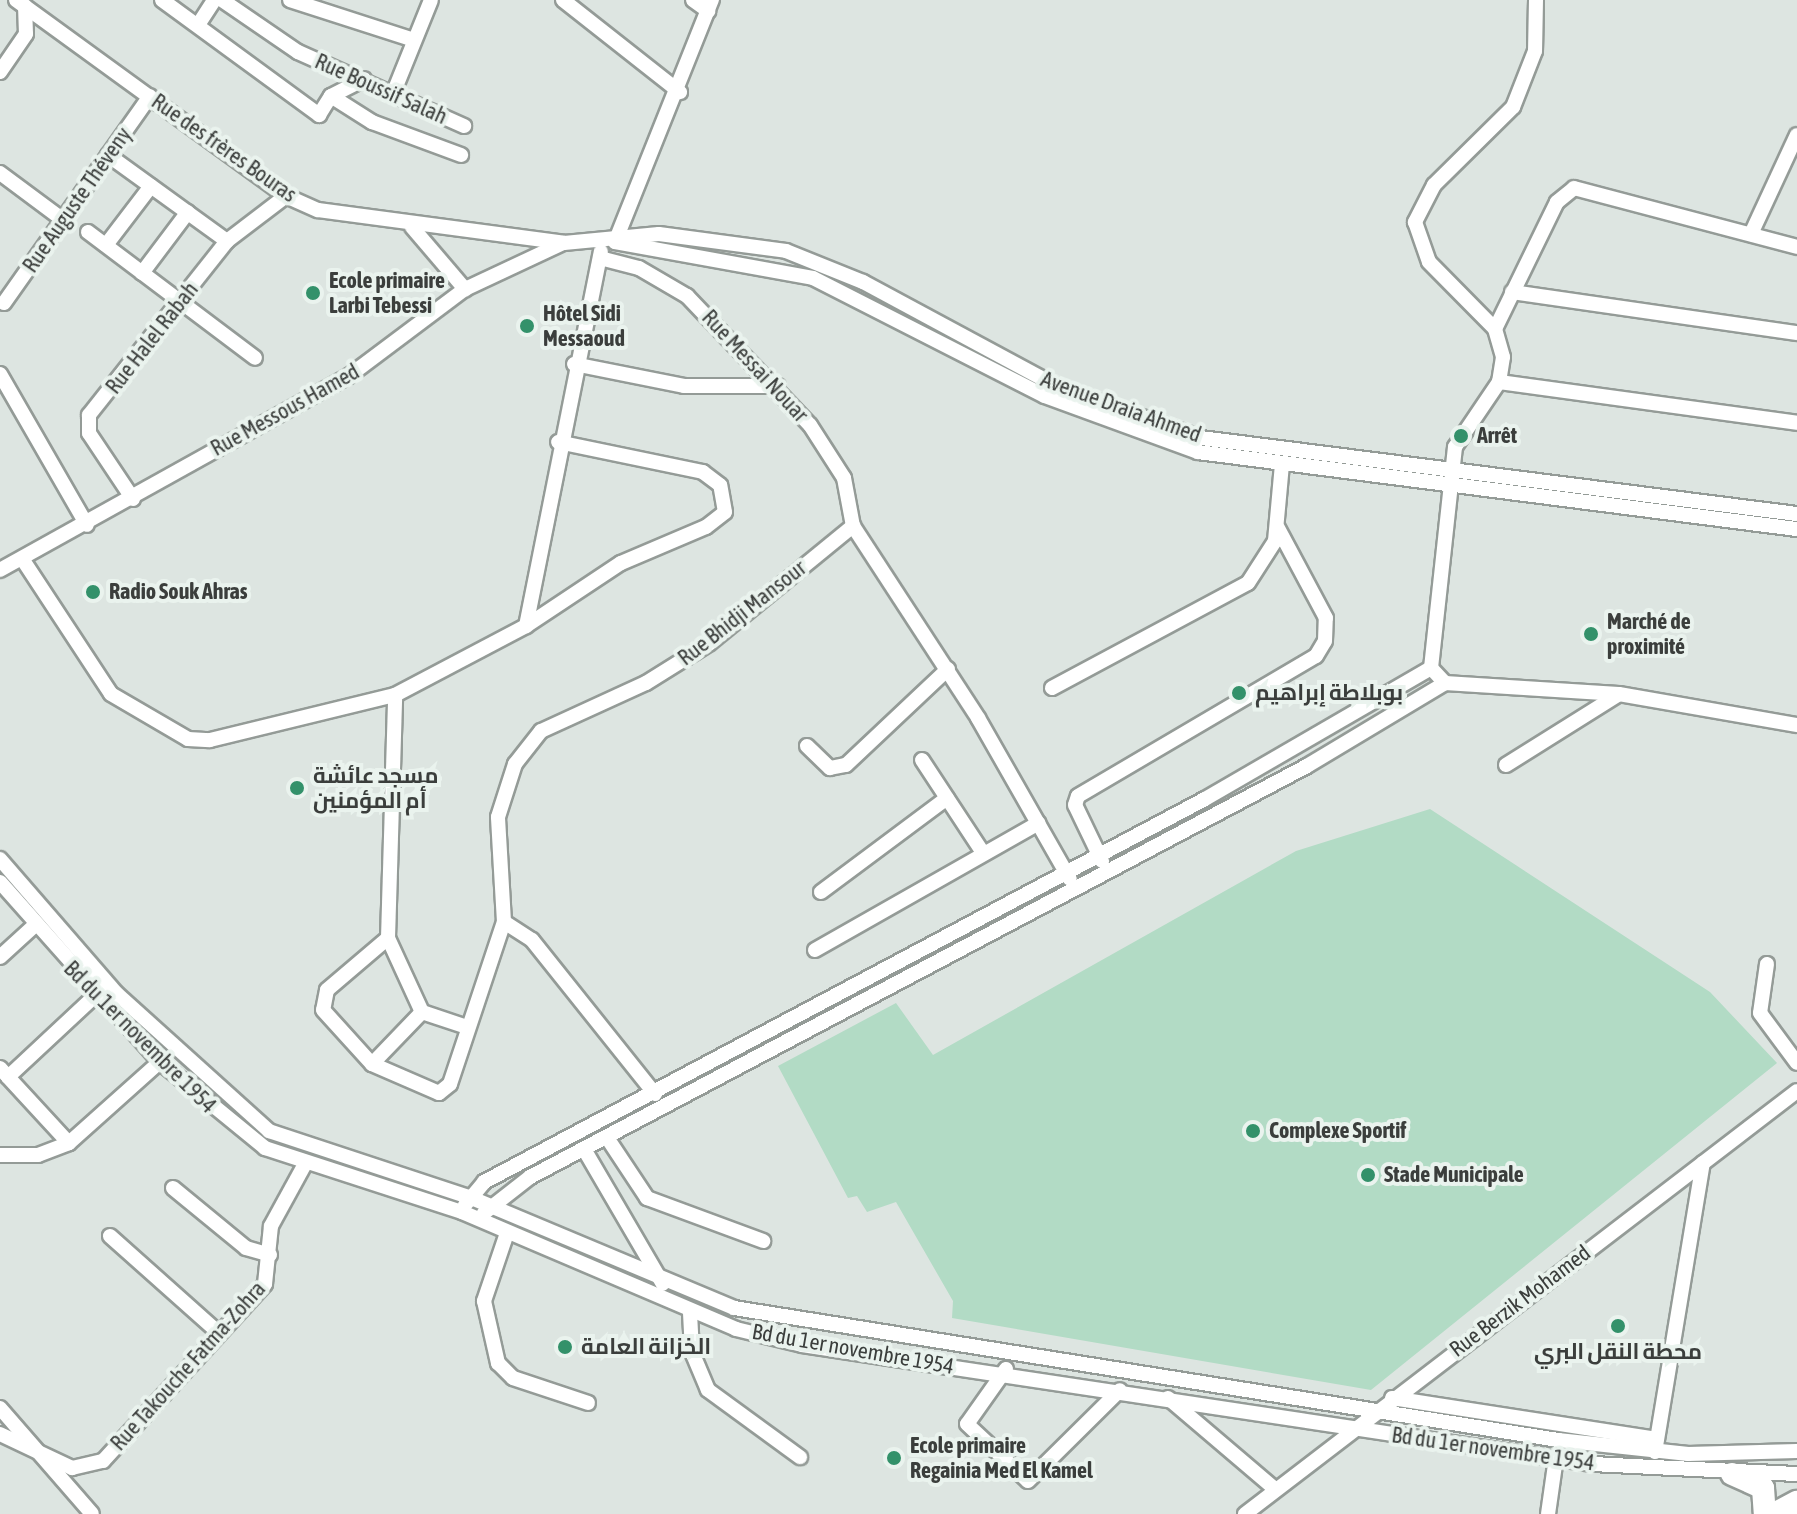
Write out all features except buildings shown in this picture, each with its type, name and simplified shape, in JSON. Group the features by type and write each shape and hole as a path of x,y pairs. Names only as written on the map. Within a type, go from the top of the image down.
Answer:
{"highway":[{"path":"1732,1474 1763,1488 1765,1514"},
{"path":"1774,1514 1797,1502"}],"street":[{"path":"162,0 319,115 331,96 364,79"},
{"path":"198,25 214,0"},
{"name":"Rue Boussif Salah","path":"222,0 298,52 464,126"},
{"path":"290,0 414,40"},
{"path":"393,94 431,0"},
{"path":"563,0 680,92"},
{"path":"526,626 574,364 606,247 680,92 710,6 693,0"},
{"path":"1445,683 1431,668 1451,468 1463,429 1499,382 1503,357 1495,329 1429,262 1415,222 1434,185 1513,107 1535,51 1536,0"},
{"path":"0,72 26,34 20,3"},
{"name":"Rue des frères Bouras","path":"20,3 286,196 412,227 606,247"},
{"name":"Rue Auguste Théveny","path":"4,303 150,96"},
{"path":"331,96 372,122 461,155"},
{"path":"1751,234 1797,135"},
{"path":"108,155 227,241"},
{"path":"0,173 63,220"},
{"path":"106,245 151,186"},
{"path":"1495,329 1557,202 1574,188 1797,247"},
{"name":"Rue Halel Rabah","path":"133,499 87,420 227,241 286,196"},
{"path":"142,273 188,212"},
{"path":"412,227 465,289"},
{"path":"88,232 255,358"},
{"name":"Rue Messous Hamed","path":"0,570 87,525 349,376 465,289 564,243"},
{"name":"Avenue Draia Ahmed","path":"606,247 813,278 1060,388 1201,438 1797,514"},
{"name":"Rue Messai Nouar","path":"606,247 687,296 778,386 835,459 853,526 948,669 1077,889"},
{"path":"1512,292 1797,333"},
{"name":"Avenue Draia Ahmed","path":"938,332 1085,413 1198,452 1797,529"},
{"path":"574,364 684,386 745,392 778,386"},
{"path":"0,374 87,525"},
{"path":"1499,382 1797,423"},
{"path":"23,560 111,694 188,739 395,695 526,626 621,563 706,527 725,512 720,485 703,472 558,442"},
{"path":"1052,688 1234,593 1261,567 1278,528 1282,464"},
{"name":"Rue Bhidji Mansour","path":"504,922 498,817 525,745 679,664 853,526"},
{"path":"1108,872 1098,854 1078,796 1316,656 1325,641 1326,618 1278,528"},
{"path":"462,1212 469,1197 484,1182 655,1094 1066,872 1431,668"},
{"path":"807,746 830,768 846,765 948,669"},
{"path":"481,1220 487,1206 584,1149 1077,889 1445,683 1619,694 1797,725"},
{"path":"1506,765 1619,694"},
{"path":"395,695 388,938 422,1012 467,1027"},
{"path":"922,760 983,853"},
{"path":"821,892 947,798"},
{"path":"815,950 1039,823"},
{"path":"0,859 89,966 172,1049 254,1121 287,1140 469,1197 662,1281 783,1321 1376,1411 1656,1445 1797,1451"},
{"name":"Bd du 1er novembre 1954","path":"0,882 34,926 160,1062 238,1130 305,1164 462,1212 684,1311 802,1345 1120,1390 1351,1428 1556,1458 1732,1474 1797,1474"},
{"path":"388,938 321,1003 372,1064 439,1093 450,1084 504,922 552,963 655,1094"},
{"path":"0,957 34,926"},
{"path":"1767,964 1760,1013 1797,1063"},
{"path":"69,1143 4,1072 96,995"},
{"path":"372,1064 422,1012"},
{"path":"0,1155 38,1155 69,1143 172,1049"},
{"name":"Rue Berzik Mohamed","path":"1245,1514 1351,1428 1797,1091"},
{"path":"608,1139 647,1198 763,1241"},
{"path":"584,1149 662,1281 684,1311 692,1352 708,1390 800,1457"},
{"path":"1656,1445 1703,1163"},
{"name":"Rue Takouche Fatma-Zohra","path":"0,1434 72,1468 103,1461 265,1284 276,1213 305,1164"},
{"path":"173,1188 235,1241 270,1255"},
{"path":"507,1233 484,1301 498,1363 513,1378 588,1403"},
{"path":"110,1236 219,1333"},
{"path":"1016,1355 967,1424 1028,1481 1120,1390"},
{"path":"1168,1398 1275,1489"},
{"path":"1392,1398 1656,1445"},
{"path":"0,1408 92,1514"},
{"path":"1548,1514 1556,1458"}],"green space":[{"name":"Complexe Sportif","path":"1430,809 1710,992 1777,1063 1371,1390 952,1318 953,1301 896,1202 867,1212 857,1196 848,1198 778,1066 896,1003 933,1055 1296,851"}],"place":[{"name":"Ecole primaire Larbi Tebessi","path":"313,293"},
{"name":"Hôtel Sidi Messaoud","path":"527,326"},
{"name":"Arrêt","path":"1461,436"},
{"name":"Radio Souk Ahras","path":"93,592"},
{"name":"Marché de proximité","path":"1591,634"},
{"name":"بوبلاطة إبراهيم","path":"1239,693"},
{"name":"مسجد عائشة أم المؤمنين","path":"297,788"},
{"name":"Complexe Sportif","path":"1253,1131"},
{"name":"Stade Municipale","path":"1368,1175"},
{"name":"محطة النقل البري","path":"1618,1326"},
{"name":"الخزانة العامة","path":"565,1347"},
{"name":"Ecole primaire Regainia Med El Kamel","path":"894,1458"}]}
